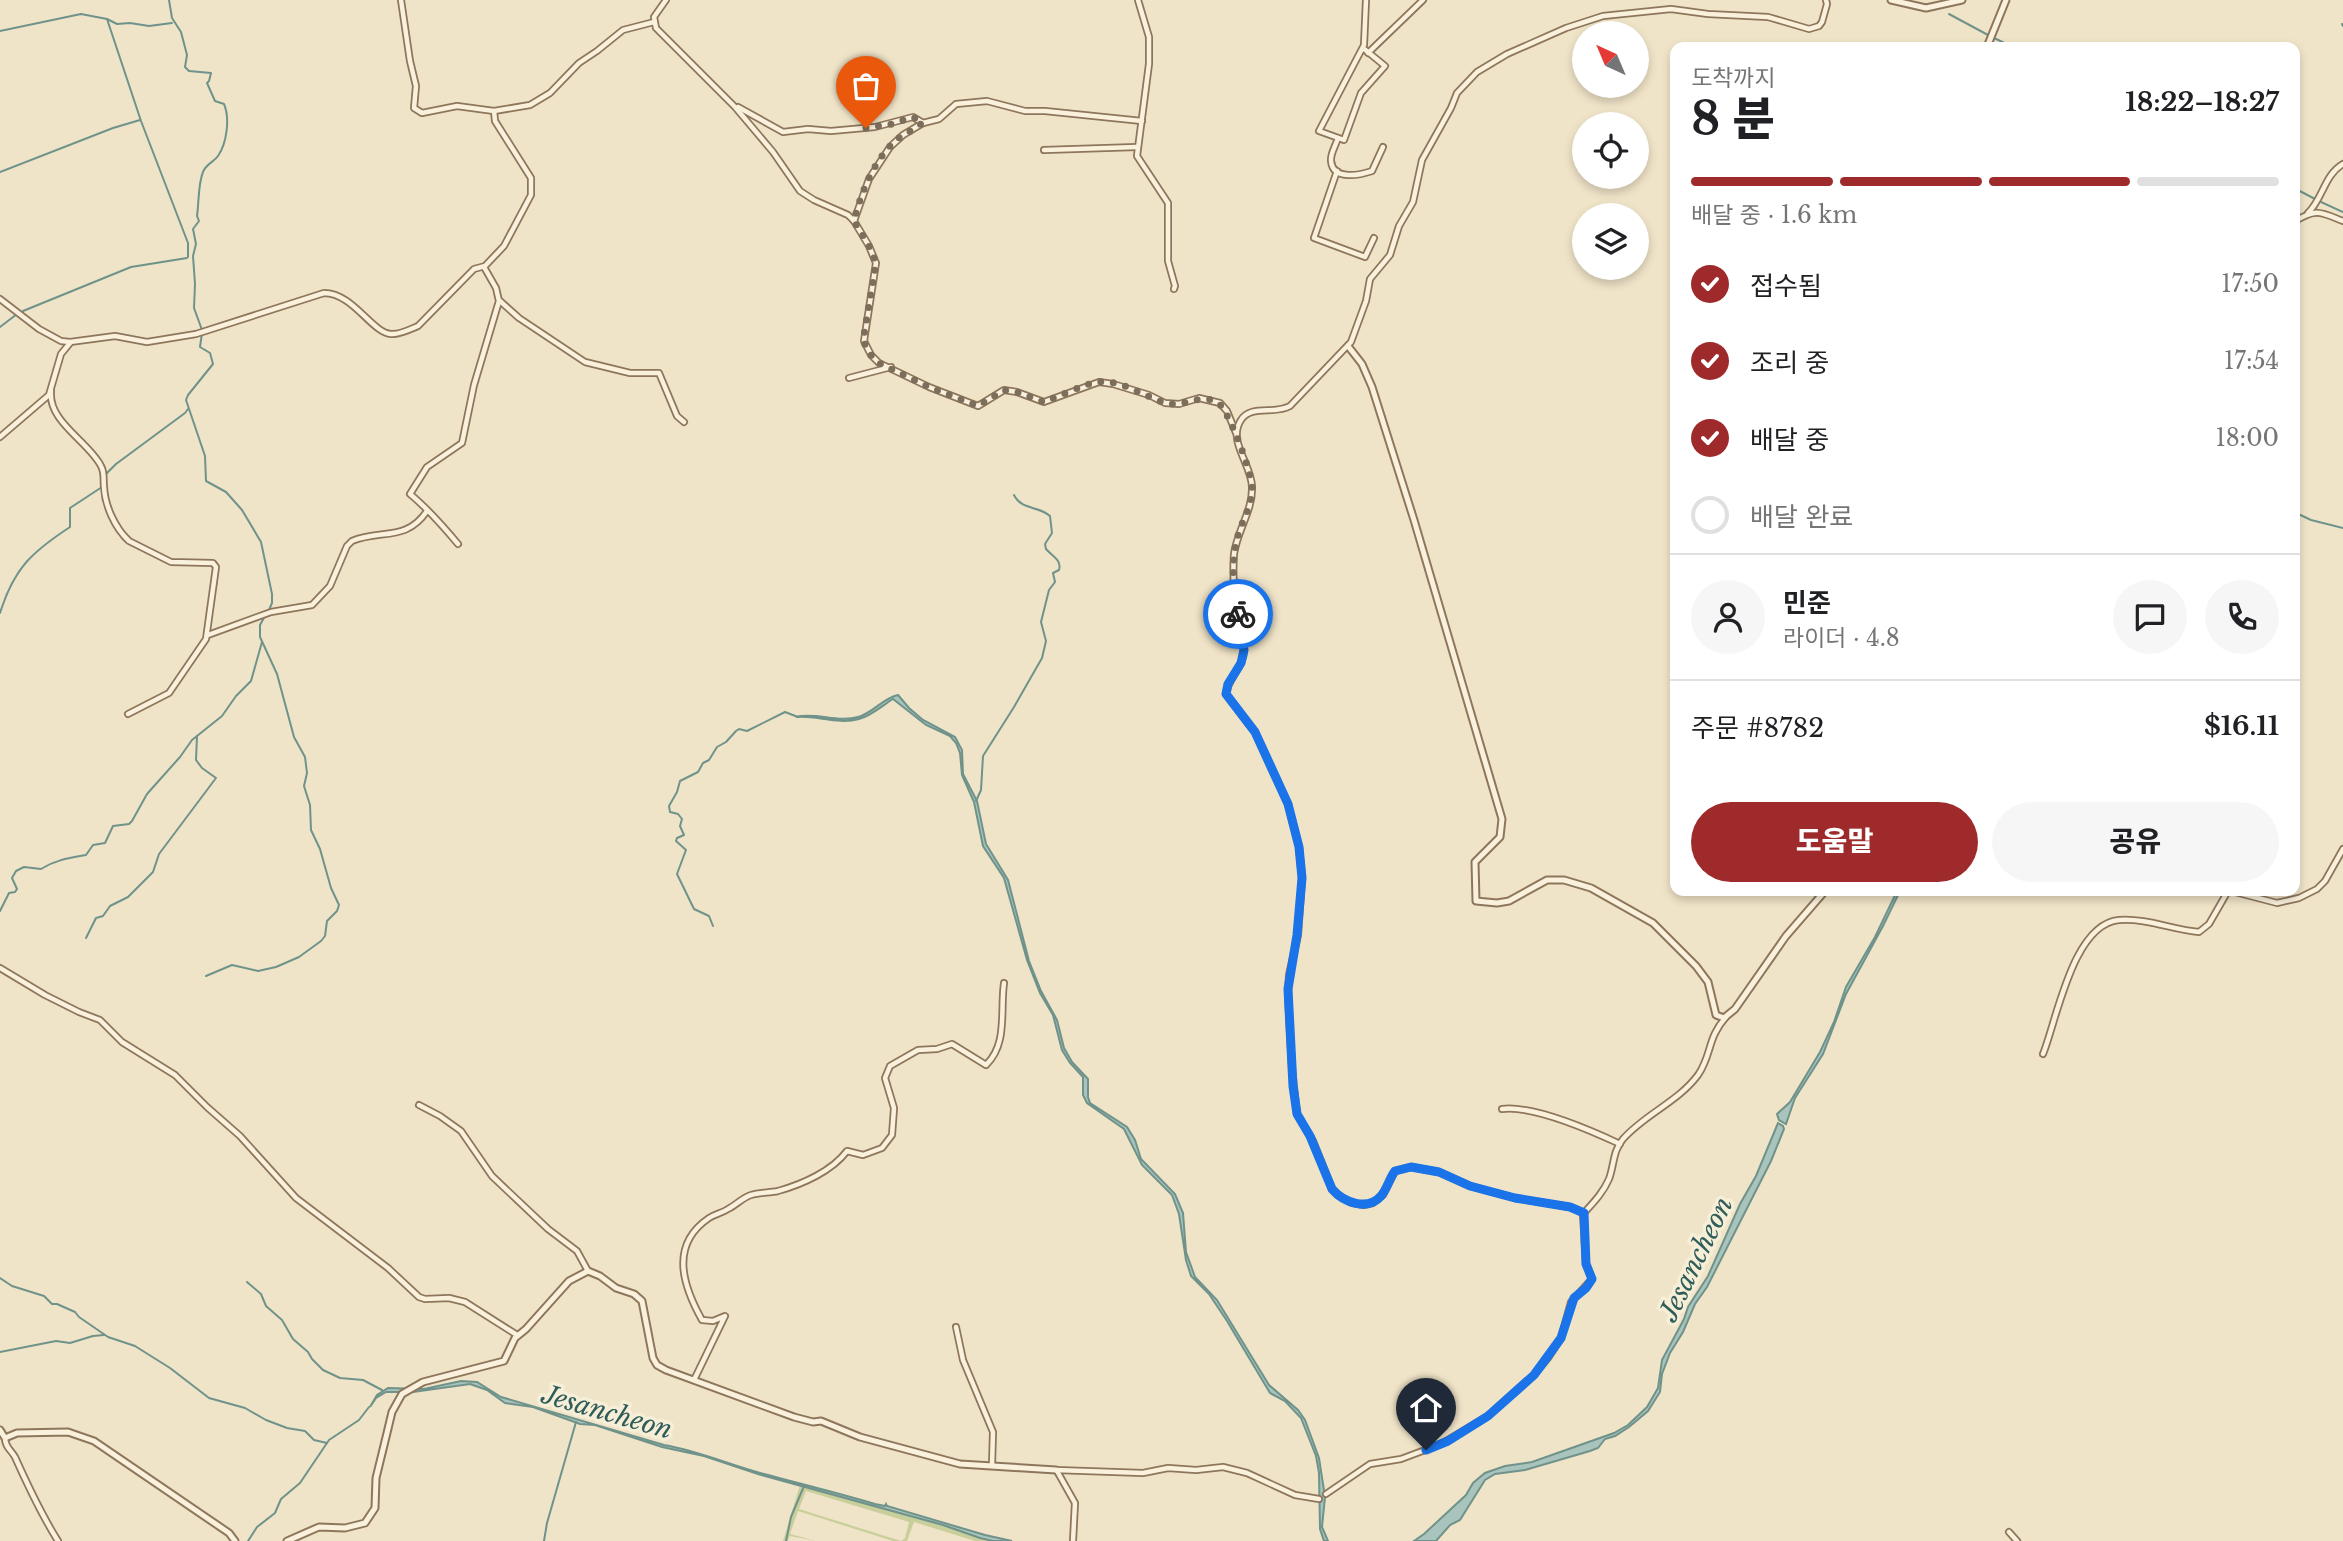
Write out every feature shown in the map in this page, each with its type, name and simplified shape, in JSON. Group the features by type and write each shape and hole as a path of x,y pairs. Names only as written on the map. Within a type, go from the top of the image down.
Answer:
{"street":[{"path":"401,0 416,86 415,110 422,113 462,106 494,111 537,102 556,88 579,62 623,30 654,22"},
{"path":"666,0 654,18 656,28 735,107 773,152 800,191 814,201 848,215 869,246 876,263 863,341 879,363 978,406 1004,390 1044,402 1099,382 1150,395 1165,403 1179,404 1199,398 1212,400 1220,403 1227,411 1251,478 1252,491 1234,554 1234,595 1244,650 1241,663 1228,684 1226,694 1251,725 1259,740 1288,804 1299,847 1302,878 1297,935 1288,989 1297,1114 1310,1136 1332,1189 1352,1203 1373,1203 1383,1195 1395,1171 1411,1167 1439,1172 1470,1186 1507,1196 1570,1207 1584,1213"},
{"path":"1138,0 1147,29 1149,64 1137,156 1168,203 1168,261 1174,289"},
{"path":"1363,48 1384,66 1362,93 1343,140 1319,131 1363,48 1366,0"},
{"path":"1368,52 1423,0"},
{"path":"1236,434 1238,426 1247,414 1256,411 1280,411 1290,406 1348,346 1366,301 1370,279 1390,255 1399,226 1413,202 1422,160 1457,93 1477,72 1507,54 1566,28 1603,16 1671,9 1768,17 1809,29 1822,22 1826,0"},
{"path":"1891,0 1926,8 1962,0"},
{"path":"1989,42 2006,0"},
{"path":"854,221 866,185 884,154 903,135 923,122 939,119 956,104 987,101 1025,111 1142,121"},
{"path":"735,107 783,132 875,127 913,117 923,122"},
{"path":"53,338 71,342 115,336 147,342 171,339 196,334 265,310 327,293 339,296 383,332 394,334 418,326 474,269 484,267 509,239 530,199 532,187 528,173 495,121 494,111"},
{"path":"1338,138 1331,160 1336,170 1348,175 1372,172 1383,147"},
{"path":"1044,150 1137,147"},
{"path":"2300,218 2319,200 2331,173 2343,164"},
{"path":"1336,170 1314,238 1365,257 1374,238"},
{"path":"2308,213 2319,212 2343,221"},
{"path":"458,544 422,503 410,494 427,467 462,443 474,385 499,301 496,288 484,267"},
{"path":"0,299 53,338 61,348 51,391 52,407 101,466 106,499 114,521 123,535 129,541 172,562 204,562 216,565 208,635 169,693 128,714"},
{"path":"499,301 519,318 585,362 630,373 659,373 677,416 684,422"},
{"path":"61,354 71,342"},
{"path":"1348,346 1362,364 1372,387 1502,819 1500,837 1475,862 1476,901 1509,901 1547,880 1564,880 1591,888 1653,923 1701,972 1710,987 1716,1015 1726,1017"},
{"path":"849,378 891,367"},
{"path":"0,437 51,391"},
{"path":"208,635 271,612 312,605 330,586 347,546 352,541 406,531 416,525 427,511"},
{"path":"2249,896 2277,903 2299,898 2317,889 2325,881 2343,849"},
{"path":"1325,1494 1370,1464 1401,1459 1454,1438 1488,1416 1538,1371 1561,1338 1574,1298 1592,1279 1586,1264 1584,1213 1600,1196 1608,1181 1620,1144 1636,1126 1664,1107 1697,1077 1714,1031 1735,1009 1786,936 1821,896"},
{"path":"2043,1054 2065,986 2086,944 2098,928 2109,922 2127,920 2164,924 2199,932 2209,924 2226,896"},
{"path":"0,968 45,995 100,1020 122,1042 176,1074 207,1107 240,1136 296,1198 388,1268 419,1297 449,1298 466,1302 517,1335"},
{"path":"694,1380 725,1316 713,1321 702,1320 684,1282 684,1256 696,1231 707,1219 731,1208 745,1197 790,1187 817,1175 847,1151 863,1155 887,1144 894,1130 895,1114 886,1075 890,1066 903,1058 922,1049 937,1049 952,1044 986,1065 997,1052 1001,1035 1003,983"},
{"path":"419,1105 461,1131 492,1176 548,1229 578,1251 588,1271 616,1288 640,1298 655,1362 666,1370 794,1417 823,1422 860,1437 960,1464 1056,1471 1143,1473 1168,1468 1196,1470 1223,1467 1247,1473 1295,1495 1319,1499"},
{"path":"1502,1109 1545,1114 1620,1144"},
{"path":"287,1541 319,1527 345,1528 365,1523 374,1508 376,1478 392,1412 402,1394 423,1382 500,1363 506,1358 517,1335 526,1329 569,1281 588,1271"},
{"path":"956,1327 963,1360 993,1432 992,1465"},
{"path":"0,1430 58,1541"},
{"path":"5,1438 17,1433 68,1432 94,1441 229,1533 235,1541"},
{"path":"1056,1471 1074,1503 1073,1541"},
{"path":"2009,1532 2017,1541"}],"green space":[{"path":"800,1485 993,1541 975,1541 914,1522 907,1541 901,1541 893,1541 798,1511 790,1534 816,1541 790,1536 788,1541 783,1541","holes":["806,1491 909,1522 905,1538 901,1541 799,1509"]}],"water":[{"path":"898,695 923,720 955,737 962,750 963,774 977,801 986,844 1008,880 1029,961 1057,1020 1064,1048 1072,1062 1088,1079 1090,1103 1127,1127 1135,1140 1141,1159 1175,1194 1183,1213 1186,1252 1195,1277 1217,1300 1269,1385 1298,1410 1305,1420 1319,1458 1325,1497 1322,1527 1328,1541 1324,1541 1320,1529 1316,1456 1301,1418 1285,1401 1270,1393 1209,1294 1191,1276 1186,1260 1179,1214 1172,1195 1142,1165 1124,1129 1087,1103 1083,1095 1083,1077 1062,1050 1053,1015 1040,993 1027,960 1004,878 983,846 974,802 962,775 956,743 950,736 926,725 893,699 868,715 851,721 796,717 811,716 850,719"},
{"path":"1895,896 1898,896 1846,994 1823,1054 1795,1098 1786,1124 1779,1120 1777,1114 1790,1102 1820,1052 1846,987"},
{"path":"1778,1123 1784,1129 1771,1161 1670,1353 1662,1374 1660,1392 1648,1411 1629,1427 1605,1439 1598,1448 1525,1470 1495,1474 1485,1480 1460,1520 1450,1525 1436,1541 1414,1541 1466,1495 1473,1483 1485,1473 1505,1466 1532,1462 1614,1433 1628,1425 1647,1407 1658,1388 1662,1360 1688,1307 1708,1276"},
{"path":"461,1381 477,1382 501,1397 664,1445 702,1454 875,1504 886,1504 1012,1541 980,1538 943,1525 758,1474 704,1456 662,1447 595,1425 580,1424 533,1407 505,1403 487,1390 470,1384 413,1392 386,1392 376,1398 370,1407 377,1395 388,1388 424,1389"}],"waterway":[{"path":"169,0 172,18 181,32 187,55 185,67 189,71 211,73 207,83 215,101 224,104 227,116 221,151 206,167 201,177 197,216 199,221 193,229 196,244 193,256 194,308 202,330"},
{"path":"0,31 81,14 107,19 117,24 149,26 172,23"},
{"path":"1949,14 1988,35"},
{"path":"107,19 141,121 188,243 188,257"},
{"path":"1994,38 2002,42"},
{"path":"0,172 140,120"},
{"path":"2300,191 2315,199"},
{"path":"2321,202 2343,212"},
{"path":"23,311 131,267 187,258"},
{"path":"0,327 17,314"},
{"path":"202,333 200,347 210,353 213,364 186,400 205,456 206,481 226,492 242,510 261,542 272,594 269,610"},
{"path":"106,484 106,474 116,464 188,409"},
{"path":"0,613 5,597 26,562 70,527 70,508 102,487"},
{"path":"976,801 981,790 983,756 1042,658 1046,641 1041,622 1049,590 1055,582 1053,573 1060,567 1045,544 1052,533 1050,516 1026,506 1014,495"},
{"path":"2300,515 2343,528"},
{"path":"206,976 232,965 258,971 299,957 325,936 327,921 339,905 311,830 310,805 304,786 307,773 305,757 294,737 277,674 260,637 260,625 266,614"},
{"path":"0,911 9,893 17,889 12,878 16,871 24,867 41,869 57,861 86,855 93,845 105,843 113,826 129,824 132,821 147,794 192,740 222,716 251,681 262,642"},
{"path":"713,926 709,916 694,909 677,874 686,850 676,841 684,835 680,826 682,819 678,814 670,812 669,806 680,781 698,772 717,747 736,731 747,731 785,712 802,716"},
{"path":"86,938 96,918 103,916 110,906 128,897 153,872 159,854 216,778 196,760 197,736"},
{"path":"0,1278 12,1286 44,1296 52,1304 75,1312 108,1337 135,1346 170,1368 209,1398 245,1408 266,1420 305,1431 314,1440 327,1443"},
{"name":"Jesancheon","path":"247,1282 261,1294 266,1306 282,1320 293,1339 323,1370 340,1378 363,1380 382,1390"},
{"path":"0,1352 56,1341 70,1343 104,1335"},
{"path":"248,1541 257,1527 275,1513 281,1499 300,1483 329,1440 359,1420 369,1407"},
{"path":"544,1541 576,1422"},
{"path":"786,1541 791,1517 804,1486"}],"way so far":[{"path":"866,128 884,126 913,117 923,122 895,141 884,154 866,185 854,221 876,263 863,341 871,355 879,363 929,387 978,406 1004,390 1044,402 1099,382 1150,395 1165,403 1179,404 1199,398 1220,403 1227,411 1236,434 1252,485 1246,518 1237,538 1234,554 1234,588 1238,614"}],"route":[{"path":"1238,614 1244,650 1241,663 1228,684 1226,694 1251,725 1263,747 1288,804 1299,847 1302,878 1297,935 1288,989 1293,1086 1297,1114 1310,1136 1332,1189 1352,1203 1373,1203 1383,1195 1395,1171 1411,1167 1439,1172 1470,1186 1507,1196 1548,1202 1584,1213 1586,1264 1592,1279 1571,1302 1561,1338 1554,1351 1534,1375 1488,1416 1448,1441 1426,1450"}]}
